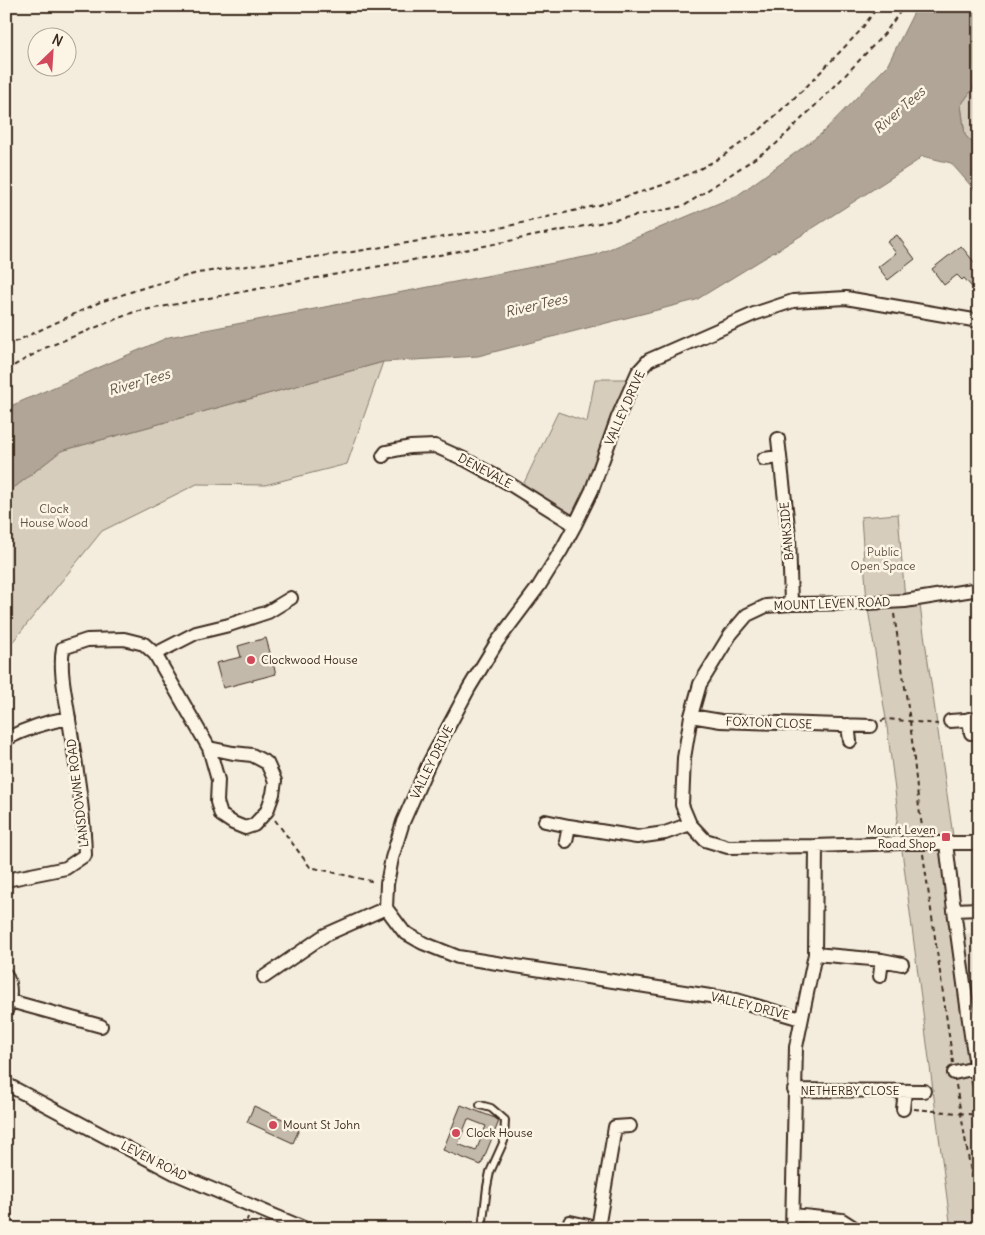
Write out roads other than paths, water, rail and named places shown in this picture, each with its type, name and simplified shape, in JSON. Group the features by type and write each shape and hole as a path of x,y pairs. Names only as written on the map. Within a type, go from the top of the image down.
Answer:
{"street":[{"name":"VALLEY DRIVE","path":"792,1229 794,1090 796,1047 801,1019 736,1000 458,957 423,943 404,932 386,908 387,884 392,858 404,822 429,762 469,688 497,642 539,586 576,525 592,490 618,417 638,372 649,360 754,314 793,301 846,298 979,321"},
{"name":"BANKSIDE","path":"778,439 789,535 791,604"},
{"name":"DENEVALE","path":"386,457 410,447 435,446 466,460 508,483 576,525"},
{"path":"764,459 779,457"},
{"name":"MOUNT LEVEN ROAD","path":"979,589 893,602 766,606 747,615 730,635 700,684 691,716 684,758 682,805 690,824 705,840 728,846 979,843"},
{"path":"209,748 233,753 252,754 267,763 275,781 273,794 267,811 254,825 245,828 221,815 217,802 218,780 209,748 155,654 196,633 229,625 268,612 286,597"},
{"name":"LANSDOWNE ROAD","path":"6,880 66,868 85,855 69,718 63,692 62,658 64,648 87,640 124,639 144,644 155,654"},
{"name":"FOXTON CLOSE","path":"691,716 721,721 871,726"},
{"path":"6,739 50,721 69,718"},
{"path":"950,720 974,719 971,733"},
{"path":"848,725 850,741"},
{"path":"546,821 637,837 665,833 690,824"},
{"path":"566,841 569,826"},
{"path":"946,844 979,1083"},
{"path":"801,1019 815,954 816,846"},
{"path":"279,982 268,974 325,935 386,908"},
{"path":"954,910 979,910"},
{"path":"815,954 882,960 902,964"},
{"path":"880,976 882,960"},
{"path":"6,975 10,983 8,1006 102,1026"},
{"path":"954,1073 976,1068"},
{"name":"LEVEN ROAD","path":"6,1084 174,1173 306,1229"},
{"name":"NETHERBY CLOSE","path":"794,1090 924,1091"},
{"name":"NETHERBY CLOSE","path":"903,1109 905,1091"},
{"path":"570,1222 599,1228 615,1127 630,1126"},
{"path":"793,1215 842,1220 856,1229"}],"lane":[{"path":"480,1105 491,1108 505,1120 504,1141 490,1172 482,1229"}],"water":[{"name":"River Tees","path":"917,6 979,6 979,80 961,105 965,135 979,150 979,195 951,163 922,156 802,235 696,300 478,356 383,362 61,451 6,494 6,408 169,337 595,255 738,195 821,134 887,66"}],"place":[{"name":"Clockwood House","path":"251,660"},
{"name":"Mount Leven Road Shop","path":"946,837"},
{"name":"Mount St John","path":"273,1125"},
{"name":"Clock House","path":"456,1133"}],"park label":[{"name":"Clock House Wood","path":"54,516"},
{"name":"Public Open Space","path":"883,559"}]}
